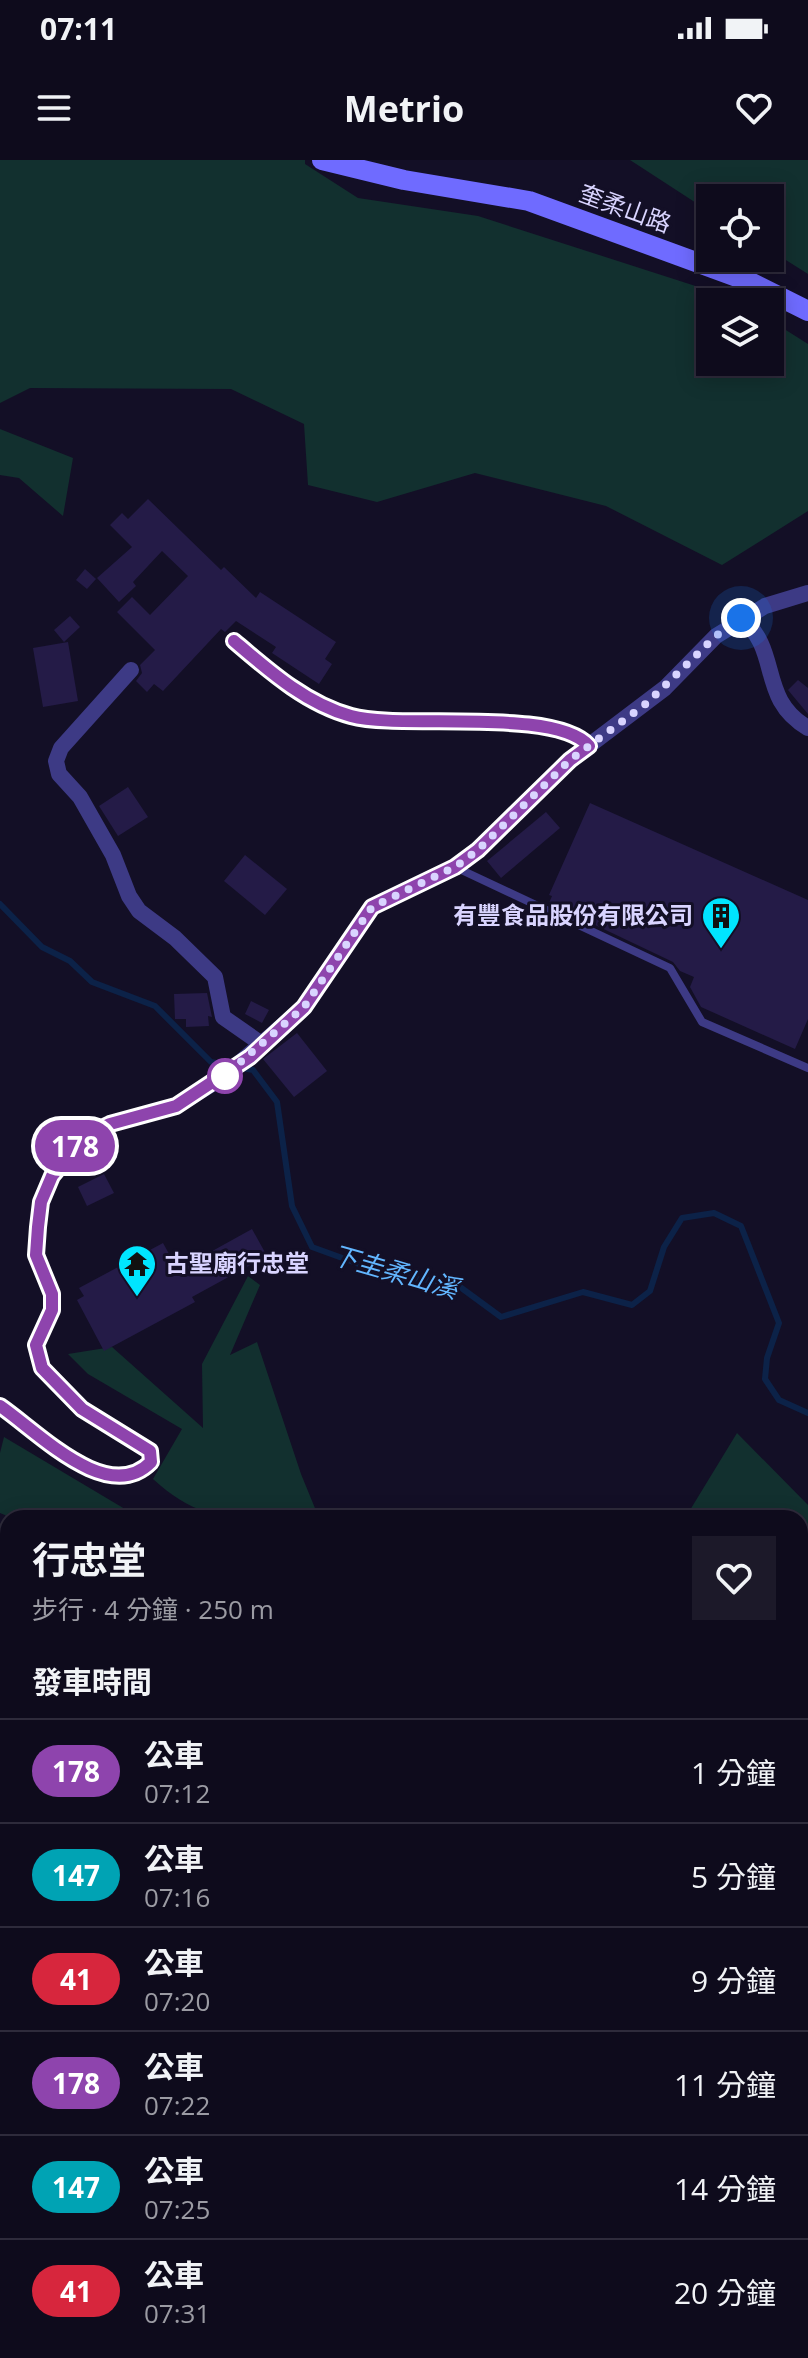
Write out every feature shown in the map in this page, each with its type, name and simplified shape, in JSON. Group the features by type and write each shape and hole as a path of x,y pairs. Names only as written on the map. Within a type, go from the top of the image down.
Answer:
{"street":[{"name":"奎柔山路","path":"322,160 404,180 529,201 748,281 808,311"},
{"path":"0,1406 66,1455 103,1475 123,1478 139,1474 151,1462 150,1451 82,1409 42,1368 36,1345 52,1310 52,1294 36,1255 41,1202 52,1176 85,1136 110,1124 176,1106 250,1057 304,1007 372,907 455,867 500,830 570,760 647,703 716,636 765,606 808,593"},
{"path":"741,618 756,630 776,696 785,710 808,728"},
{"path":"234,641 273,674 319,704 352,717 451,719 523,726 570,732 589,746"},
{"path":"131,670 61,748 56,761 59,774 80,797 94,820 139,911 199,959 215,977 223,1017 263,1045"}],"lane":[{"path":"455,867 670,968 702,1022 808,1068"}],"green space":[{"path":"0,160 305,160 305,164 358,198 478,216 702,288 696,288 696,376 784,376 784,329 808,344 808,511 722,565 606,506 475,473 377,502 308,485 304,424 231,389 30,388 0,403"},
{"path":"630,160 808,160 808,274 784,259 784,184 696,184 696,203"},
{"path":"0,429 73,458 63,516 19,478 0,475"},
{"path":"248,1276 260,1285 230,1355 257,1342 316,1510 201,1510 173,1495 153,1479 182,1429 88,1374 68,1354 112,1347 203,1428 202,1364"},
{"path":"737,1433 808,1505 808,1510 690,1510"},
{"path":"4,1437 127,1510 0,1510 0,1453"}],"building":[{"path":"148,499 221,570 224,567 256,598 260,592 336,642 325,659 332,664 319,684 272,653 276,647 236,621 225,632 221,629 163,691 154,684 147,692 136,681 142,673 140,665 155,650 117,612 132,597 150,615 188,576 162,551 133,582 136,586 119,602 97,578 132,547 110,525 122,513 128,519"},
{"path":"85,569 96,579 87,589 76,580"},
{"path":"70,616 80,627 64,642 54,630"},
{"path":"68,642 78,701 43,707 33,648"},
{"path":"798,680 808,688 808,714 788,690"},
{"path":"128,787 148,817 118,836 99,806"},
{"name":"有豐食品股份有限公司","path":"590,803 808,900 808,1019 795,1049 701,1007 690,987 694,977 680,971 673,962 549,903 552,896 549,895"},
{"path":"546,812 560,828 501,878 487,861"},
{"path":"245,855 287,889 265,915 224,881"},
{"path":"207,993 212,1017 208,1016 209,1026 186,1027 186,1019 175,1019 174,994"},
{"path":"251,1001 269,1010 262,1023 245,1014"},
{"path":"297,1033 327,1071 294,1097 263,1059"},
{"path":"104,1174 114,1193 87,1206 78,1187"},
{"name":"古聖廟行忠堂","path":"252,1229 267,1256 192,1297 195,1302 104,1351 77,1300 84,1296 79,1288 163,1243 178,1270"}],"waterway":[{"name":"下圭柔山溪","path":"0,904 42,947 70,961 92,982 155,1006 211,1062 253,1070 277,1102 292,1206 312,1247 389,1275 456,1284 501,1317 583,1292 632,1305 650,1291 664,1247 682,1218 714,1213 741,1226 779,1323 767,1358 765,1379 779,1400 808,1413"}],"bus line":[{"name":"178","path":"0,1406 66,1455 103,1475 123,1478 139,1474 151,1462 150,1451 141,1443 82,1409 42,1368 36,1345 52,1310 52,1294 36,1255 41,1202 52,1176 67,1154 85,1136 110,1124 176,1106 203,1092 250,1057 304,1007 372,907 405,888 455,867 478,850 570,760 589,746 581,737 570,732 523,726 451,719 352,717 319,704 273,674 234,641"}],"place":[{"name":"有豐食品股份有限公司","path":"721,950"},
{"name":"古聖廟行忠堂","path":"137,1298"}],"route":[{"path":"225,1076 222,1078 250,1057 304,1007 372,907 405,888 455,867 478,850 570,760 647,703 716,636 741,618"}]}
